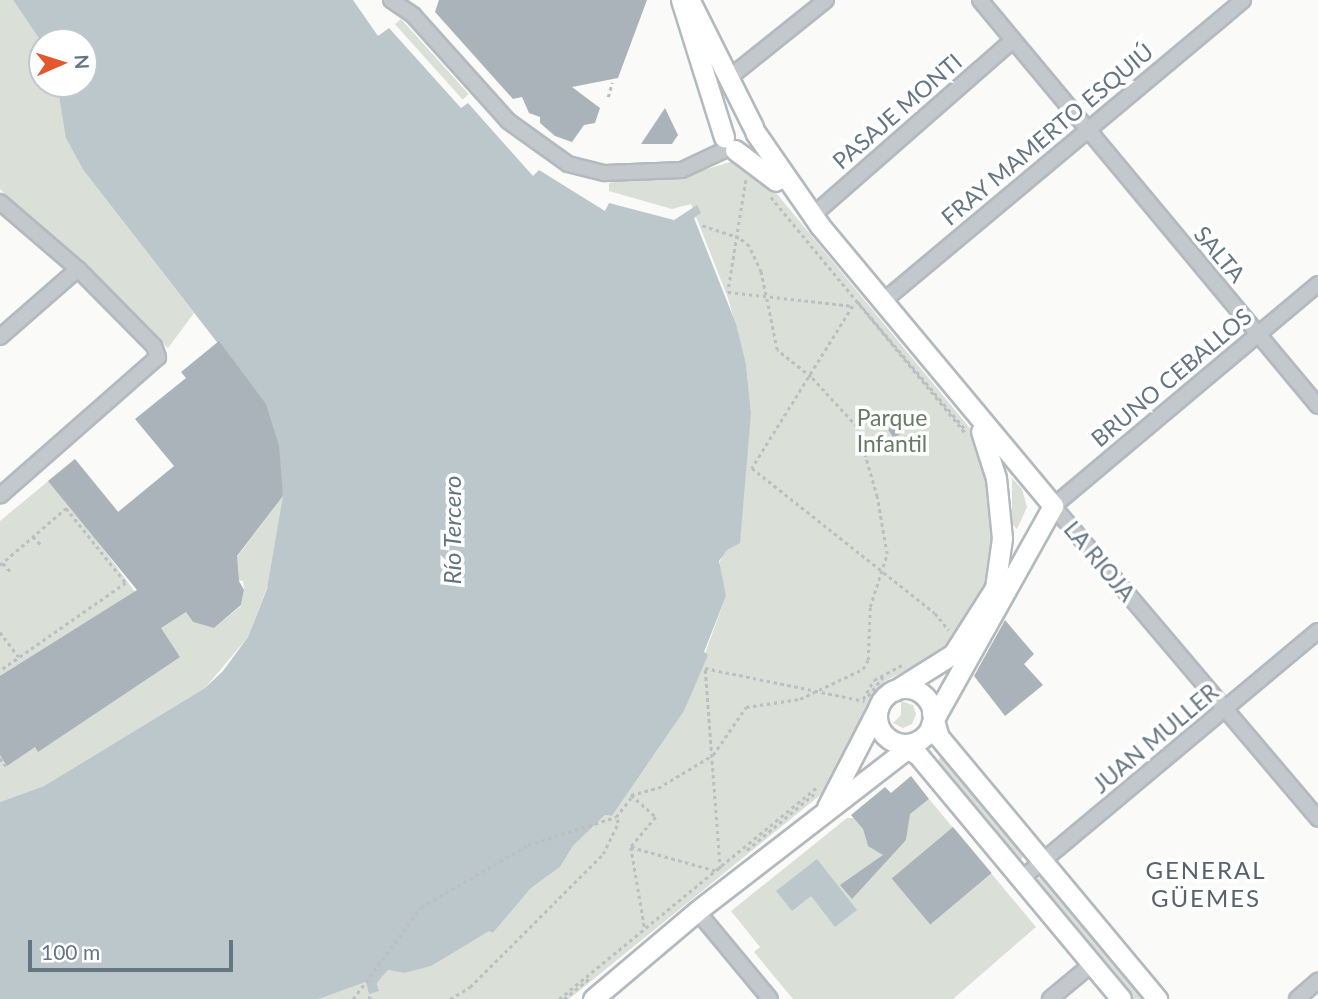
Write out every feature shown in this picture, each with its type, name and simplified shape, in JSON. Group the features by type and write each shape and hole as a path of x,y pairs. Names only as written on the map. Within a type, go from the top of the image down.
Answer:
{"main road":[{"path":"681,0 729,145 764,169 812,216"},
{"path":"690,0 754,130 812,216"},
{"path":"729,145 734,121 754,130"},
{"name":"LA RIOJA","path":"812,216 966,406 1053,506"},
{"path":"825,811 869,703 894,691 961,646 986,605 1000,570 1002,538 990,453 966,406"},
{"path":"593,999 697,911 909,744 933,719 1053,506"},
{"path":"894,691 908,688 922,694 939,737 1157,999"},
{"path":"869,703 883,734 909,744 1122,999"}],"street":[{"path":"391,0 413,15 508,121 568,164 605,173 682,170 729,145"},
{"path":"730,77 826,0"},
{"name":"SALTA","path":"980,0 1318,406"},
{"name":"FRAY MAMERTO ESQUIÚ","path":"881,303 1243,0"},
{"name":"PASAJE MONTI","path":"812,216 1013,40"},
{"path":"0,202 78,269 154,346 155,363 0,495"},
{"path":"0,337 78,269"},
{"name":"BRUNO CEBALLOS","path":"1053,506 1318,284"},
{"name":"LA RIOJA","path":"1053,506 1318,819"},
{"name":"JUAN MULLER","path":"1020,880 1318,631"},
{"path":"697,911 770,999"},
{"path":"1050,999 1091,964"},
{"path":"1297,999 1318,981"}],"path":[{"path":"607,97 612,83"},
{"path":"746,172 739,238 728,292 853,306 811,377 751,468 935,613 954,636"},
{"path":"768,194 970,436 858,302"},
{"path":"645,932 631,847 656,817 631,794 658,788 713,755 746,707 800,699 863,669 868,660 870,607 884,573 887,554 883,523 857,427 811,377 777,350 756,257 739,238 700,225"},
{"path":"0,671 126,583 66,508 1,564 10,571"},
{"path":"33,536 42,546"},
{"path":"0,632 20,658"},
{"path":"856,713 869,703 874,680 911,661"},
{"path":"719,870 705,668 822,689 869,703"},
{"path":"0,758 6,766"},
{"path":"559,999 645,932 822,780"},
{"path":"353,999 421,907 528,845 616,817 631,798"},
{"path":"450,999 470,987 603,854 618,823 616,817"},
{"path":"631,847 719,870"},
{"path":"368,997 374,999"}],"green space":[{"path":"0,0 13,0 32,28 28,28 28,98 60,98 64,122 84,171 194,313 168,348 0,189"},
{"path":"401,19 469,94 463,99 395,24"},
{"name":"Parque Infantil","path":"737,160 764,178 978,438 984,450 997,566 947,650 885,681 874,693 824,792 569,999 319,999 366,982 379,990 377,983 388,970 404,973 489,930 493,933 531,888 560,867 573,846 605,815 612,816 684,711 726,596 718,568 723,553 734,545 751,413 746,364 728,298 691,204 672,209 609,191 609,183 633,178 671,180"},
{"path":"75,459 125,520 99,543 161,627 186,612 193,622 214,628 241,606 244,590 243,581 235,580 237,557 283,496 275,567 248,637 205,688 44,786 0,802 0,521"},
{"path":"1012,478 1022,489 1027,507 1017,529 1012,524"},
{"path":"901,701 913,705 916,714 912,724 903,728 893,723 901,715"},
{"path":"940,756 1024,852 1022,859 1017,860 937,765"},
{"path":"929,799 1036,927 953,999 793,999 754,952 760,947 731,911 847,818 854,818 863,829 868,846 906,840 908,815"},
{"path":"1044,876 1148,999 1133,999 1037,885 1038,878"}],"water":[{"name":"Río Tercero","path":"13,0 353,0 378,36 389,28 461,108 468,103 533,176 539,170 605,211 609,203 674,220 697,205 701,213 694,218 736,324 746,364 751,413 740,543 727,550 719,561 726,596 704,652 708,655 684,711 612,816 605,815 573,846 560,867 531,888 493,933 489,931 431,966 404,973 388,970 377,983 379,991 369,994 366,982 319,999 0,999 0,802 44,786 205,688 223,671 248,637 267,589 283,496 265,404 84,171 66,138 59,98 98,98 98,28 32,28"},
{"path":"817,859 857,910 835,927 811,896 792,911 776,891"}],"building":[{"path":"439,0 647,0 618,78 572,87 600,108 595,123 584,125 572,142 555,136 540,123 540,117 529,113 522,97 513,99 435,12"},
{"path":"665,108 678,135 672,144 641,144"},
{"path":"219,341 266,404 279,446 283,496 237,556 239,581 244,590 241,605 214,628 193,622 186,612 161,628 180,657 38,752 35,747 7,766 0,755 0,676 137,590 48,481 75,459 118,512 174,466 135,419 186,378 181,372"},
{"path":"896,420 904,432 894,438 886,427"},
{"path":"1005,620 1034,654 1024,664 1043,685 1005,716 974,676"},
{"path":"911,776 929,799 910,814 906,840 852,899 840,885 883,855 868,846 863,829 851,815 885,787 891,793"},
{"path":"953,827 992,873 930,924 892,878"}],"district":[{"name":"GENERAL GÜEMES","path":"1206,884"}]}
